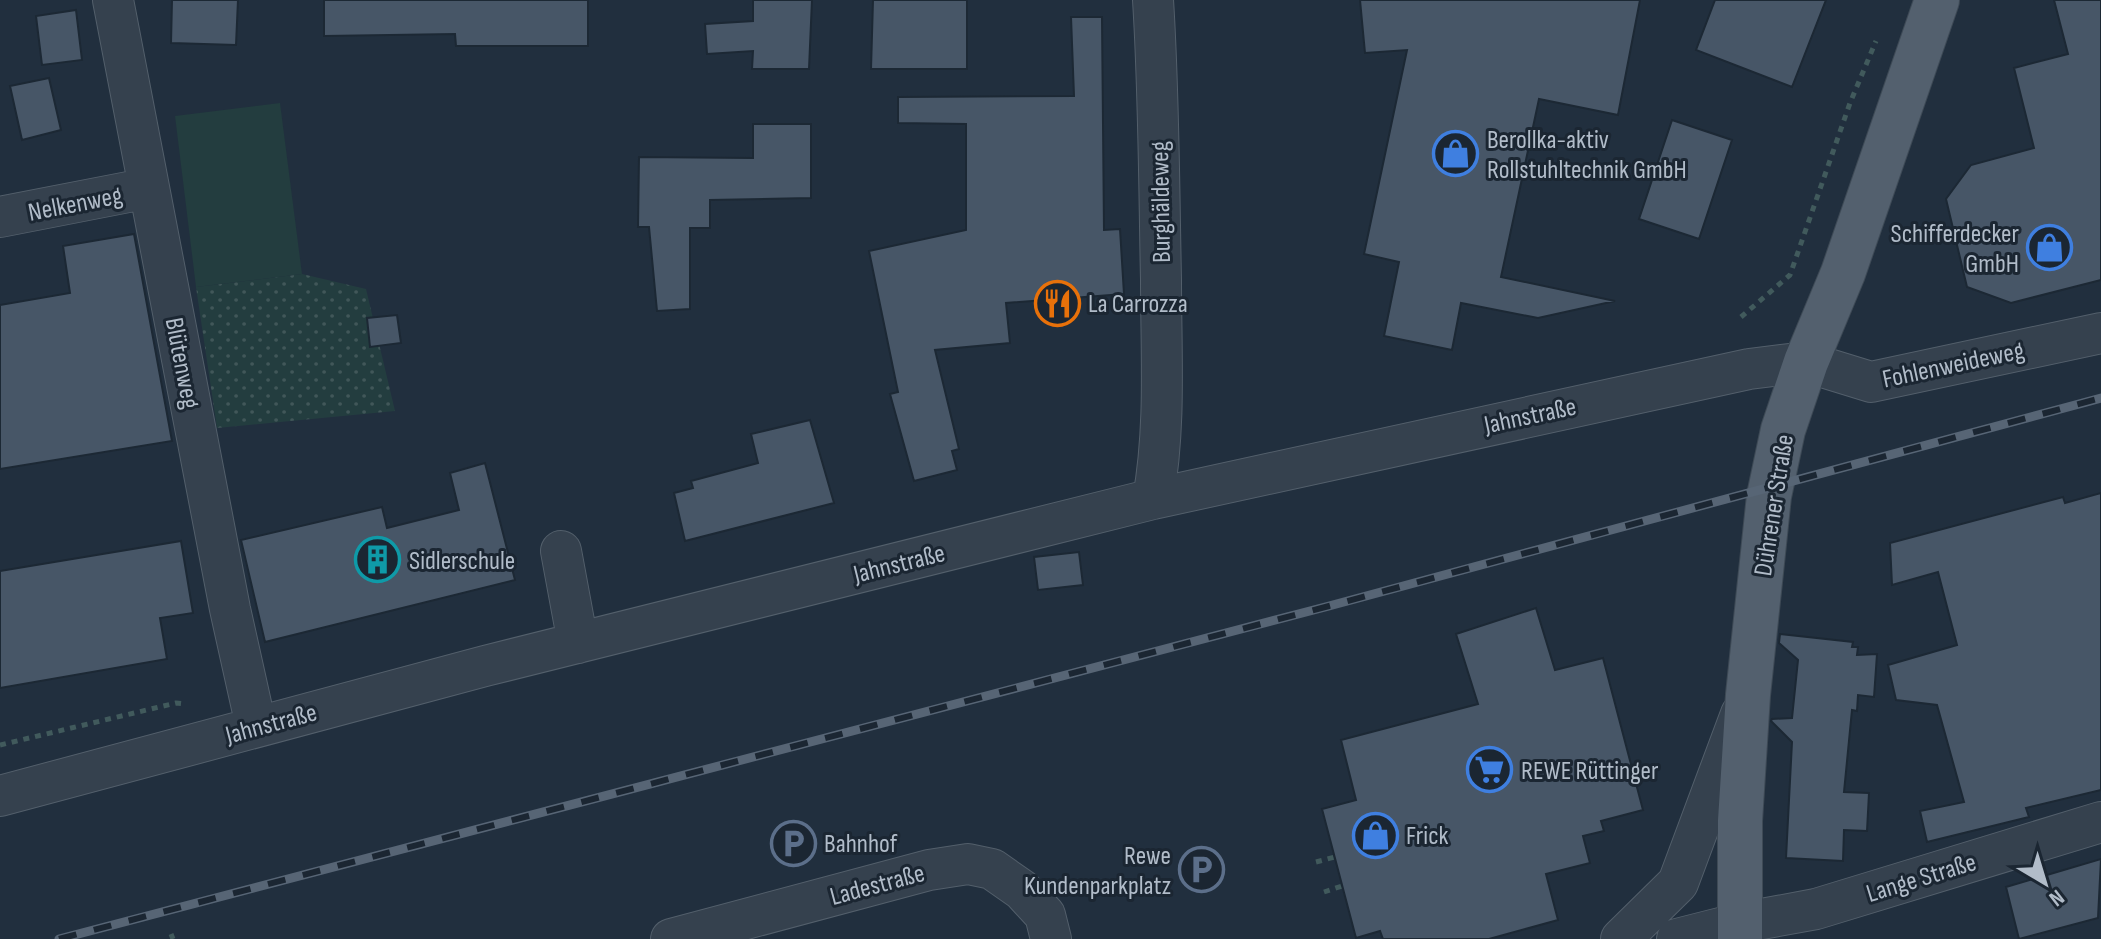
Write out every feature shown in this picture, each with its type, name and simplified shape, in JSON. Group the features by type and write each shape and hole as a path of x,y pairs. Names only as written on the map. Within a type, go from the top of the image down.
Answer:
{"main road":[{"name":"Dührener Straße","path":"1740,931 1740,821 1748,695 1769,496 1783,430 1806,362 1843,273 1937,0"}],"street":[{"name":"Blütenweg","path":"113,0 253,714"},
{"name":"Burghäldeweg","path":"1153,0 1158,78 1162,387 1160,462 1153,499"},
{"name":"Nelkenweg","path":"0,217 149,188"},
{"name":"Fohlenweideweg","path":"1806,362 1871,382 2101,333"},
{"name":"Jahnstraße","path":"0,796 253,714 578,643 1153,499 1704,377 1806,362"},
{"path":"561,551 578,643"},
{"path":"1621,939 1678,883 1748,695"},
{"name":"Lange Straße","path":"1677,939 1740,931 2101,822"},
{"name":"Ladestraße","path":"671,939 929,870 968,864 992,869 1022,890 1048,927"}],"path":[{"path":"1741,317 1790,275 1850,103 1878,39"},
{"path":"0,745 176,703 191,705"},
{"path":"1316,862 1335,857"},
{"path":"1324,892 1342,886"}],"green space":[{"path":"280,103 302,274 196,287 175,116"},
{"path":"302,274 366,289 395,411 217,428 196,287"}],"building":[{"path":"172,0 238,0 236,45 171,43"},
{"path":"324,0 588,0 588,46 456,46 455,34 324,36"},
{"path":"753,0 812,0 809,69 752,69 753,51 707,54 705,24 753,21"},
{"path":"873,0 967,0 967,69 871,69"},
{"name":"Berollka-aktiv Rollstuhltechnik GmbH","path":"1360,0 1640,0 1618,115 1539,99 1501,277 1615,301 1538,318 1461,303 1452,350 1384,336 1399,262 1364,254 1407,50 1365,53"},
{"path":"1715,0 1826,0 1792,87 1696,50"},
{"path":"2054,0 2101,0 2101,280 2011,303 1967,287 1946,199 1971,165 2034,148 2014,68 2068,54"},
{"path":"76,10 82,60 42,65 36,16"},
{"path":"1071,17 1102,17 1104,230 1120,229 1124,294 1006,303 1010,343 935,350 959,449 952,451 957,470 914,481 890,394 898,392 869,251 966,230 966,124 898,123 898,97 1074,96"},
{"path":"49,78 61,130 22,140 10,86"},
{"path":"1672,120 1732,140 1699,239 1639,219"},
{"path":"753,124 811,124 811,198 710,200 710,228 690,228 690,309 657,311 649,227 638,227 639,157 753,158"},
{"path":"134,234 172,441 0,469 0,305 70,293 63,246"},
{"path":"397,315 401,343 370,347 367,318"},
{"path":"810,420 834,503 685,541 674,493 693,488 691,481 758,463 751,434"},
{"name":"Sidlerschule","path":"485,463 515,580 265,642 241,540 382,507 387,528 459,510 450,473"},
{"path":"2101,493 2101,790 2026,808 2029,817 1927,842 1920,811 1964,802 1937,705 1896,700 1888,665 1957,645 1938,572 1892,585 1890,543 2063,497 2065,503"},
{"path":"181,541 193,613 160,618 167,659 0,688 0,571"},
{"path":"1079,552 1083,585 1038,590 1034,557"},
{"name":"REWE Rüttinger","path":"1536,608 1555,670 1603,658 1643,810 1601,821 1604,831 1583,836 1590,863 1546,874 1558,920 1489,939 1383,939 1380,931 1356,938 1322,809 1356,800 1341,740 1478,704 1456,634"},
{"path":"1780,634 1853,642 1852,647 1858,647 1857,655 1877,654 1874,697 1858,695 1857,711 1852,710 1844,792 1869,793 1867,831 1844,830 1843,861 1786,858 1792,742 1771,721 1792,718 1798,660 1779,643"},
{"path":"2101,859 2098,918 2019,939 2006,887"}],"railway":[{"path":"59,939 1329,606 2101,398"}],"place":[{"name":"Berollka-aktiv Rollstuhltechnik GmbH","path":"1456,154"},
{"name":"Schifferdecker GmbH","path":"2050,248"},
{"name":"La Carrozza","path":"1057,303"},
{"name":"Sidlerschule","path":"378,560"},
{"name":"REWE Rüttinger","path":"1490,770"},
{"name":"Frick","path":"1375,835"},
{"name":"Bahnhof","path":"793,843"},
{"name":"Rewe Kundenparkplatz","path":"1202,870"}]}
